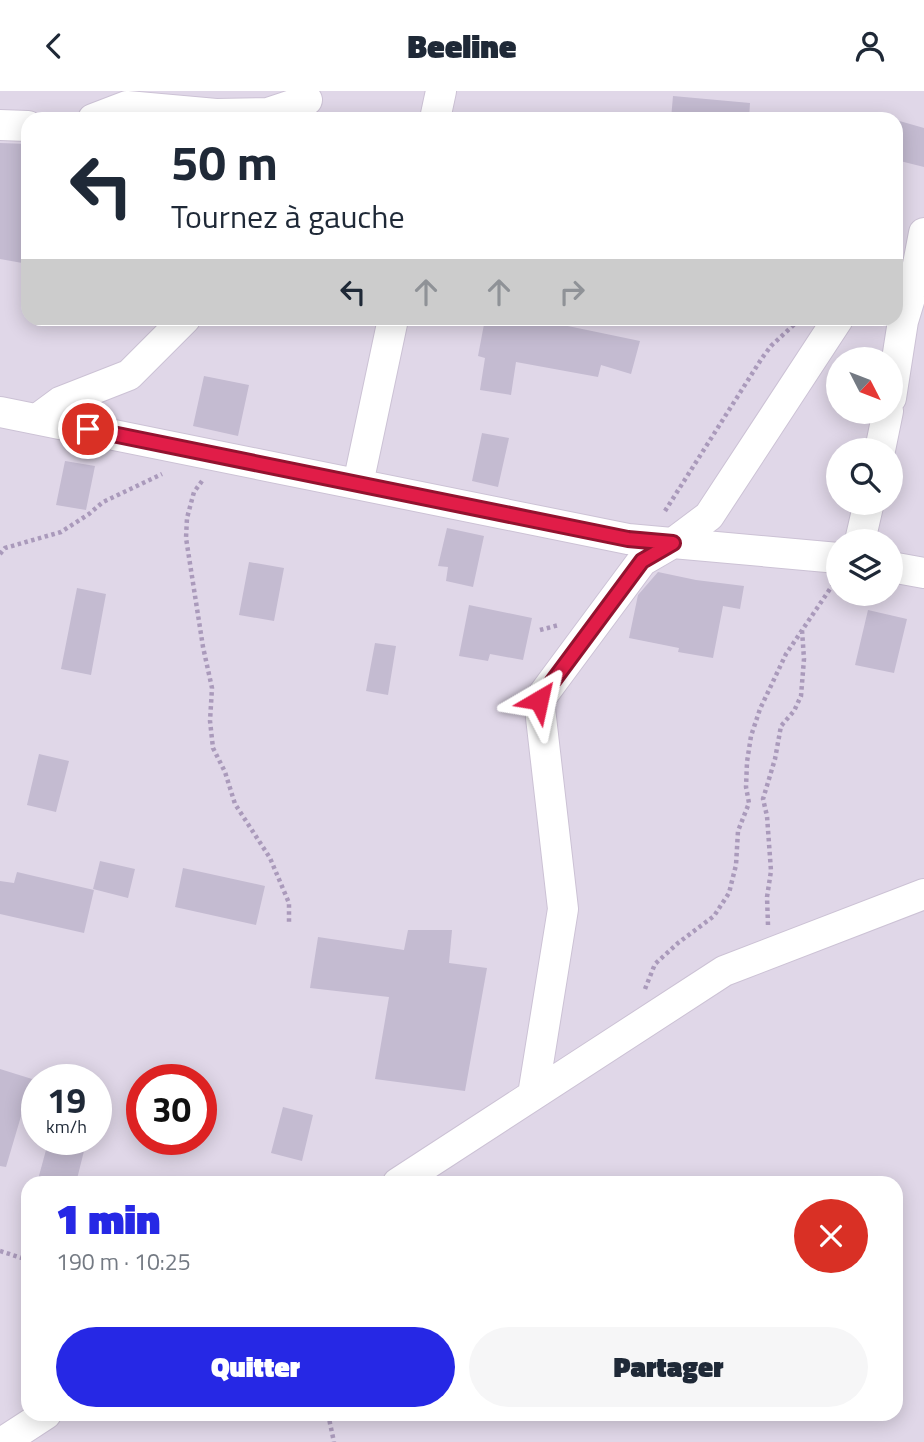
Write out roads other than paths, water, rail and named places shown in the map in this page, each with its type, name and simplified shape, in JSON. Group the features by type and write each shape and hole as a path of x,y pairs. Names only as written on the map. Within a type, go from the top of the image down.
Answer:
{"street":[{"path":"436,112 441,91"},
{"path":"272,112 307,103"},
{"path":"111,112 127,106 194,112"},
{"path":"0,125 21,126"},
{"path":"903,321 905,289 924,233"},
{"path":"37,419 60,403 128,375 178,326"},
{"path":"358,484 392,326"},
{"path":"533,1095 563,909 539,700 642,561 673,543 709,516 833,326"},
{"path":"899,347 902,326"},
{"path":"0,412 637,540 673,543 826,568"},
{"path":"903,569 924,573"},
{"path":"409,1176 724,971 924,894"},
{"path":"3,1442 35,1421"}]}
